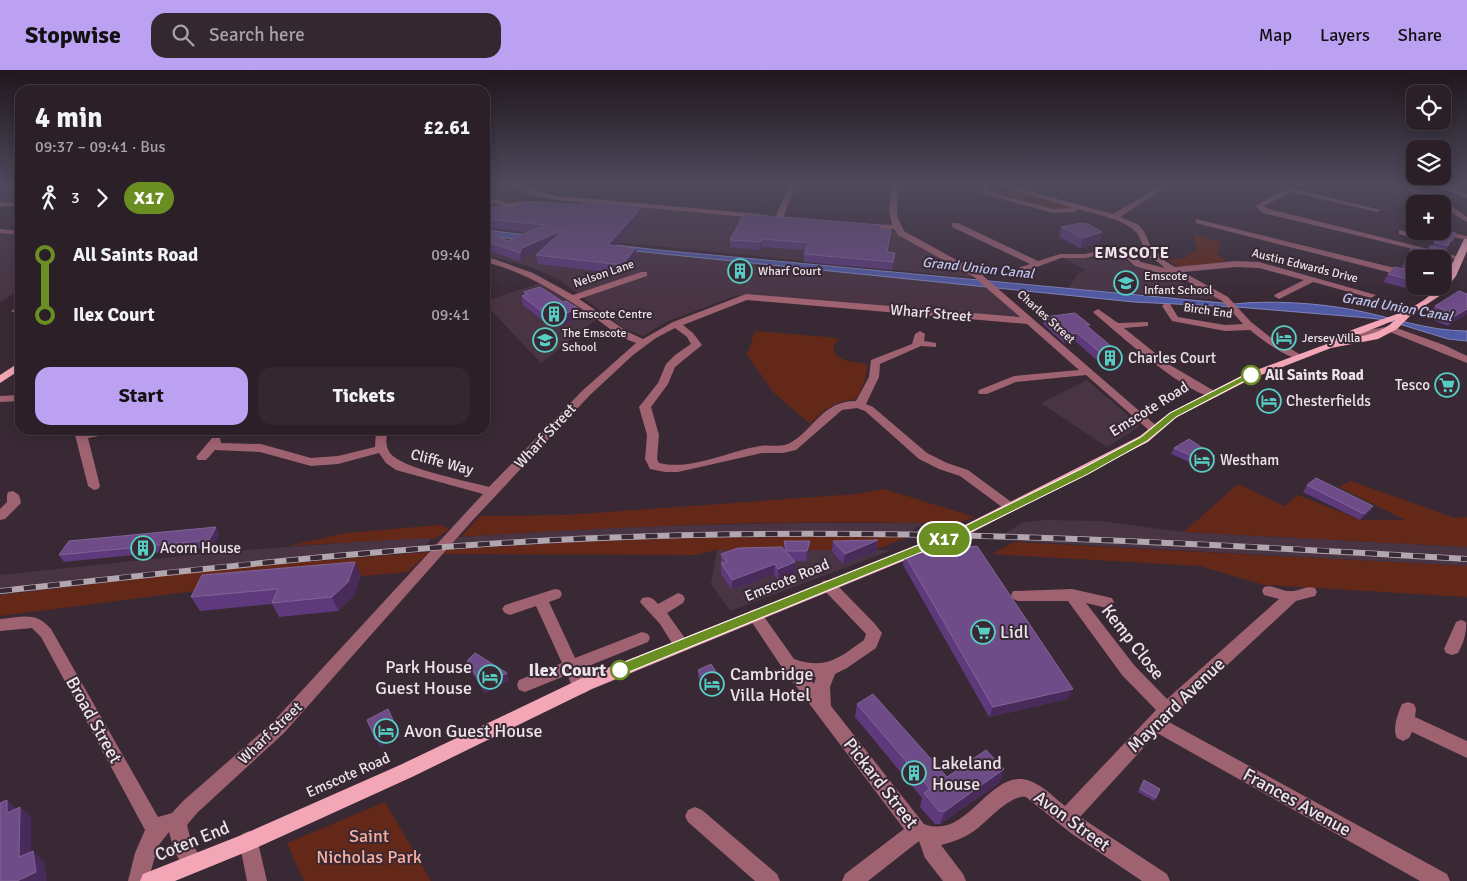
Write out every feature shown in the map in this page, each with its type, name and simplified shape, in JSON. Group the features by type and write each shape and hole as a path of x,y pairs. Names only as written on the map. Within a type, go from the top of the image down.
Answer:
{"main road":[{"name":"Emscote Road","path":"1451,276 1456,270 1467,240"},
{"name":"Emscote Road","path":"249,841 423,764 580,687 681,644 953,536 1084,472 1144,439 1173,415 1212,394 1270,366 1333,344 1362,340 1423,304 1432,295"},
{"name":"Emscote Road","path":"1333,344 1342,338"},
{"path":"0,380 15,369"},
{"name":"Coten End","path":"150,881 249,841"}],"street":[{"path":"855,225 896,227 894,223"},
{"path":"1127,223 1136,227 1142,233 1145,244 1154,256 1172,270 1225,299 1252,327 1274,344 1298,356"},
{"path":"1217,223 1406,274"},
{"path":"1315,223 1460,258"},
{"path":"955,225 1037,264"},
{"name":"Charles Street","path":"896,227 910,238 981,278 1155,430"},
{"path":"0,231 15,232"},
{"path":"1402,232 1406,233"},
{"path":"1451,236 1467,240"},
{"path":"1006,273 1058,257 1084,256 1099,252 1128,256 1154,256"},
{"path":"1128,256 1135,263 1153,270 1172,270"},
{"name":"Nelson Lane","path":"490,260 523,270 549,283 625,334 643,342"},
{"name":"Austin Edwards Drive","path":"1172,270 1249,264 1268,267 1371,295"},
{"name":"Nelson Lane","path":"572,298 644,274"},
{"path":"1297,296 1283,294 1311,280"},
{"name":"Wharf Street","path":"177,822 190,807 278,728 491,492 586,393 643,342 676,324 746,297 1030,321"},
{"name":"Birch End","path":"1167,306 1175,319 1225,328 1252,327"},
{"path":"1098,312 1169,371 1190,384 1212,394"},
{"path":"1342,338 1392,323 1467,360"},
{"path":"1392,323 1467,365"},
{"path":"676,324 690,334 697,345 679,357 670,366 663,384 646,407 646,415 653,435 652,462 654,466 659,468 699,465 761,450 790,448 796,445 837,407 860,404 869,409 923,456 943,466 964,472 1011,507"},
{"path":"1116,326 1145,324"},
{"path":"860,404 874,377 875,362 920,339 932,345"},
{"path":"983,392 1014,378 1087,372"},
{"path":"0,399 15,398"},
{"path":"80,435 94,486"},
{"path":"202,457 214,443 261,448 312,462 338,460 382,449 380,444 381,435"},
{"name":"Cliffe Way","path":"382,449 394,464 408,471 491,492"},
{"path":"0,516 14,503 13,495"},
{"path":"822,706 822,681 830,670 870,644 874,633 828,585"},
{"name":"Maynard Avenue","path":"1269,591 1291,597"},
{"name":"Maynard Avenue","path":"1066,818 1161,716 1291,597 1310,592"},
{"name":"Kemp Close","path":"1018,595 1072,595 1107,602"},
{"name":"Kemp Close","path":"1072,595 1150,696 1161,716"},
{"path":"510,609 548,596 580,687"},
{"path":"678,599 652,607 665,620 681,644"},
{"name":"Pickard Street","path":"755,615 789,664 924,834 932,851 956,881"},
{"name":"Broad Street","path":"0,625 25,622 38,624 50,640 155,830"},
{"path":"524,685 642,638"},
{"path":"789,664 808,671 830,670"},
{"name":"Frances Avenue","path":"1161,716 1440,881"},
{"path":"1406,721 1467,750"},
{"name":"Avon Street","path":"924,834 946,836 959,830 1010,791 1021,788 1032,791 1066,818 1160,881"},
{"path":"695,816 770,881"},
{"path":"138,881 155,830 167,822 177,822 182,845 193,864"},
{"path":"852,881 924,834"},
{"path":"249,841 257,881"}],"shaded area":[{"path":"490,223 815,223 885,229 897,233 960,266 975,278 490,230"},
{"path":"0,234 15,235 15,293 0,302"},
{"path":"490,237 986,287 1019,316 868,306 748,294 735,296 666,322 643,336 625,329 558,279 531,267 490,256"},
{"name":"Emscote Infant School","path":"1102,255 1119,258 1216,296 1220,300 1068,288 1075,276 1086,270 1063,258 1089,258"},
{"name":"The Emscote School","path":"544,282 598,318 541,363 490,309 490,299"},
{"path":"1087,380 1139,427 1107,447 1041,403"},
{"path":"1045,520 1099,521 1184,532 1467,547 1467,566 995,540 1022,523"},
{"path":"802,523 924,523 903,536 688,538 575,542 447,550 458,537 619,527"},
{"path":"425,537 431,539 420,552 230,568 0,595 0,575 220,552"},
{"path":"717,550 892,550 730,611 711,584"}],"green space":[{"path":"1193,234 1221,242 1217,254 1227,262 1177,266 1168,260 1185,258 1198,249"},
{"path":"755,331 838,338 833,348 838,356 842,359 867,364 864,382 856,399 841,402 830,407 810,424 774,393 747,355"},
{"path":"1351,481 1455,518 1467,517 1467,547 1184,532 1238,484 1284,506 1298,495 1360,520 1405,520 1339,487"},
{"path":"884,489 975,517 955,524 831,522 708,524 461,537 480,516 565,515 856,494"},
{"path":"440,525 448,528 447,531 434,539 288,546 346,533"},
{"path":"909,536 876,550 717,550 696,555 442,554 447,550 575,542 688,538"},
{"path":"1014,542 1467,566 1467,597 1264,585 1200,566 992,554"},
{"path":"429,552 408,572 210,589 0,616 0,595 230,568"},
{"name":"Saint Nicholas Park","path":"385,802 431,881 304,881 287,843"}],"water":[{"name":"Grand Union Canal","path":"490,231 659,250 1234,304 1278,302 1326,306 1368,313 1438,329 1467,331 1467,341 1448,339 1386,320 1369,318 1237,307 1134,302 497,237 490,233"}],"building":[{"path":"523,223 628,223 608,245 636,248 622,265 536,255 563,230 522,248 520,253 490,243 490,232 508,241 544,225"},
{"path":"739,223 854,223 881,225 880,229 891,230 887,252 895,253 893,262 804,254 809,243 762,239 761,242 730,240"},
{"path":"1080,223 1088,224 1102,232 1083,238 1061,227"},
{"path":"1451,232 1456,233 1452,241 1449,240 1451,240"},
{"path":"1435,240 1449,240 1448,246 1434,242"},
{"path":"1430,246 1447,250 1428,250"},
{"path":"1412,247 1424,250 1410,250"},
{"path":"1394,267 1406,269 1406,279 1388,274"},
{"path":"540,287 563,302 566,301 579,309 550,318 522,296 527,294 524,292"},
{"path":"1459,291 1467,294 1467,309 1453,317 1441,313 1445,310 1435,306"},
{"path":"1075,313 1118,352 1102,354 1077,333 1066,335 1045,317"},
{"path":"1189,439 1215,456 1206,462 1174,448"},
{"path":"1316,478 1373,506 1364,514 1307,485"},
{"path":"216,527 209,540 59,555 69,541"},
{"path":"878,540 845,554 833,541"},
{"path":"784,541 810,541 807,551 787,551"},
{"name":"Lidl","path":"977,546 1073,689 993,707 905,555"},
{"path":"782,547 795,562 778,569 775,564 732,580 721,563 727,562 721,554 738,548"},
{"path":"355,562 348,582 332,597 272,603 278,589 191,597 202,575"},
{"name":"Park House Guest House","path":"475,653 507,673 483,686 467,661"},
{"path":"711,664 722,681 709,688 698,670"},
{"path":"873,694 947,777 986,750 1004,769 945,811 939,811 924,793 930,789 857,704"},
{"name":"Avon Guest House","path":"388,709 397,729 376,740 367,720"},
{"path":"1144,780 1160,789 1156,798 1140,789"},
{"path":"7,800 7,813 20,807 19,857 33,851 36,872 17,881 0,881 0,803"}],"railway":[{"path":"0,591 409,550 573,539 655,536 858,534 1061,538 1467,559"}],"bus line":[{"name":"X17","path":"620,670 964,531 1084,472 1144,439 1173,415 1251,375"}],"place":[{"name":"Wharf Court","path":"740,271"},
{"name":"Emscote Infant School","path":"1126,283"},
{"name":"Emscote Centre","path":"554,314"},
{"name":"Jersey Villa","path":"1284,338"},
{"name":"The Emscote School","path":"545,340"},
{"name":"Charles Court","path":"1110,358"},
{"name":"All Saints Road","path":"1251,375"},
{"name":"Tesco","path":"1447,385"},
{"name":"Chesterfields","path":"1269,401"},
{"name":"Westham","path":"1202,460"},
{"name":"Acorn House","path":"143,548"},
{"name":"Lidl","path":"983,632"},
{"name":"Ilex Court","path":"620,670"},
{"name":"Park House Guest House","path":"490,677"},
{"name":"Cambridge Villa Hotel","path":"712,684"},
{"name":"Avon Guest House","path":"386,731"},
{"name":"Lakeland House","path":"914,773"}],"district":[{"name":"EMSCOTE","path":"1132,253"}]}
